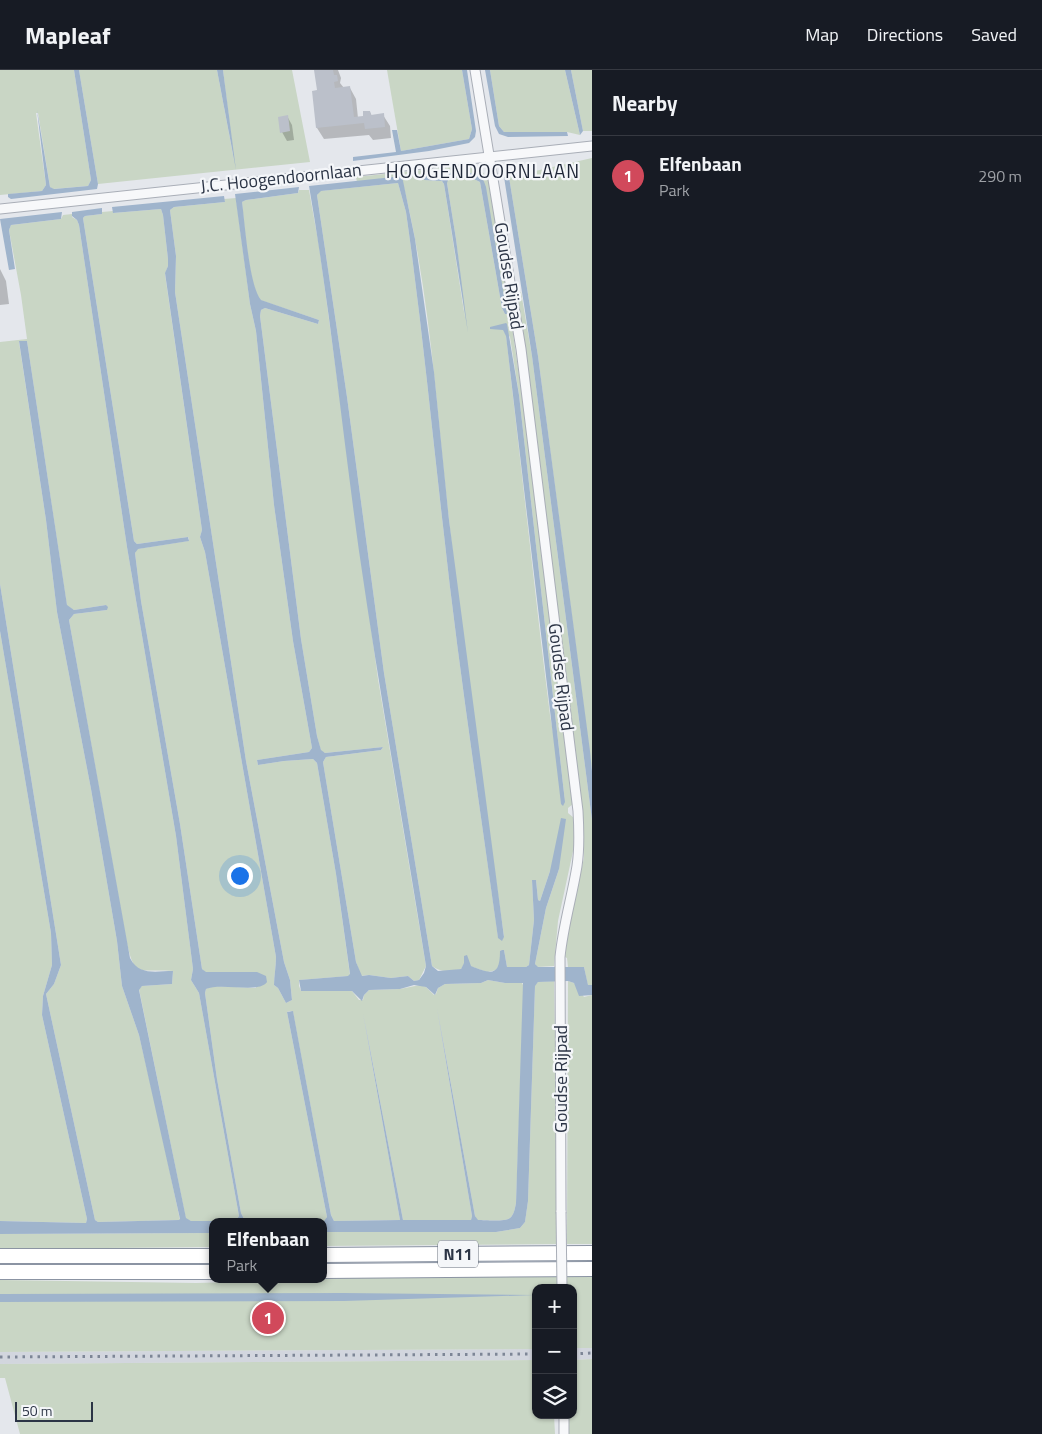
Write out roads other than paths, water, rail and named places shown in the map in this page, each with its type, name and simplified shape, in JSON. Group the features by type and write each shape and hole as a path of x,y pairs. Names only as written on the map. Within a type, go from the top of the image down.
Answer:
{"highway":[{"name":"N11","path":"327,1255 592,1253"},
{"path":"0,1256 209,1256"},
{"name":"N11","path":"327,1271 592,1269"},
{"path":"0,1272 209,1272"}],"street":[{"name":"Goudse Rijpad","path":"475,70 521,348 578,811 580,844 562,932 560,957 562,1284"},
{"name":"J.C. Hoogendoornlaan","path":"0,209 592,146"},
{"path":"564,1419 564,1434"}],"water":[{"path":"74,70 79,70 98,184 97,189 11,199 8,197 8,194 42,191 46,185 37,110 50,187 54,189 88,186 91,180"},
{"path":"217,70 223,70 236,170"},
{"path":"462,70 467,70 476,131 475,137 469,143 429,151 353,161 353,157 396,152 392,130 397,130 401,151 469,139 472,129"},
{"path":"485,70 490,70 499,126 504,132 567,132 568,136 508,137 499,134 495,126"},
{"path":"565,70 571,70 583,131 580,135"},
{"path":"468,172 483,179 486,187 507,314 505,314 502,308 480,182 464,177 448,180 468,333 444,184 442,181 424,180 424,174"},
{"path":"402,176 415,239 434,372 449,520 504,937 502,941 498,938 462,681 406,212 398,183 321,191 317,195 347,397 384,673 432,966 438,971 461,969 464,963 464,956 467,955 471,966 489,972 496,969 500,959 500,951 502,950 504,950 507,967 526,967 529,965 534,920 532,880 536,880 538,900 540,901 550,871 561,818 566,819 559,869 546,908 535,964 538,967 584,967 588,985 592,985 592,995 579,996 574,983 568,981 538,982 535,986 528,1201 525,1222 520,1228 496,1232 327,1232 327,1217 287,1012 293,1011 331,1215 334,1221 400,1220 363,1013 403,1220 471,1220 472,1216 437,1008 475,1216 478,1220 500,1220 510,1218 516,1203 523,983 505,983 488,980 481,983 445,984 438,988 435,995 426,987 414,985 400,989 369,990 364,995 362,1001 352,991 301,991 299,980 348,976 350,974 336,874 317,763 313,759 258,765 257,760 309,752 312,748 293,641 274,505 256,331 250,304 235,194 299,187 298,193 242,202 253,282 261,300 319,320 318,324 265,308 261,310 260,316 301,639 317,736 321,750 325,753 383,747 381,750 326,757 323,762 356,962 362,976 391,978 408,976 414,981 419,980 426,966 367,603 336,368 309,186"},
{"path":"504,177 509,177 538,356 590,751 592,820 532,356"},
{"path":"224,196 225,202 174,207 170,210 176,256 175,292 246,761 284,962 290,980 292,1000 286,1003 278,988 274,985 276,957 205,552 200,537 202,530 165,273 168,259 163,215 161,209 113,213 112,207"},
{"path":"102,208 102,214 85,216 83,218 134,541 137,544 188,537 189,541 138,549 135,553 141,601 180,824 202,969 206,972 257,972 266,976 267,982 256,987 213,987 206,989 205,993 217,1079 241,1213 244,1218 238,1218 239,1216 199,993 191,980 193,969 176,836 127,547 79,225 72,216 72,212"},
{"path":"62,212 61,219 11,225 9,230 15,269 9,270 0,219"},
{"path":"506,323 519,395 565,802 563,806 561,804 506,336 503,330 490,329 490,327"},
{"path":"19,341 27,341 67,605 74,610 106,605 108,607 107,610 74,614 69,620 130,958 138,968 143,970 154,972 173,971 172,984 142,986 139,990 186,1218 191,1221 209,1221 209,1233 0,1234 0,1221 86,1223 87,1219 42,1015 43,996 52,965 51,933 0,631 0,584 61,965 54,984 46,994 95,1220 98,1222 180,1219 139,1035 122,986 117,941 91,789 57,612 46,520"},
{"path":"343,1293 532,1295 344,1301 0,1302 0,1294"}],"railway":[{"path":"577,1354 592,1353"},
{"path":"0,1357 532,1354"}],"place":[{"name":"Elfenbaan","path":"268,1318"}],"district":[{"name":"HOOGENDOORNLAAN","path":"483,171"}]}
